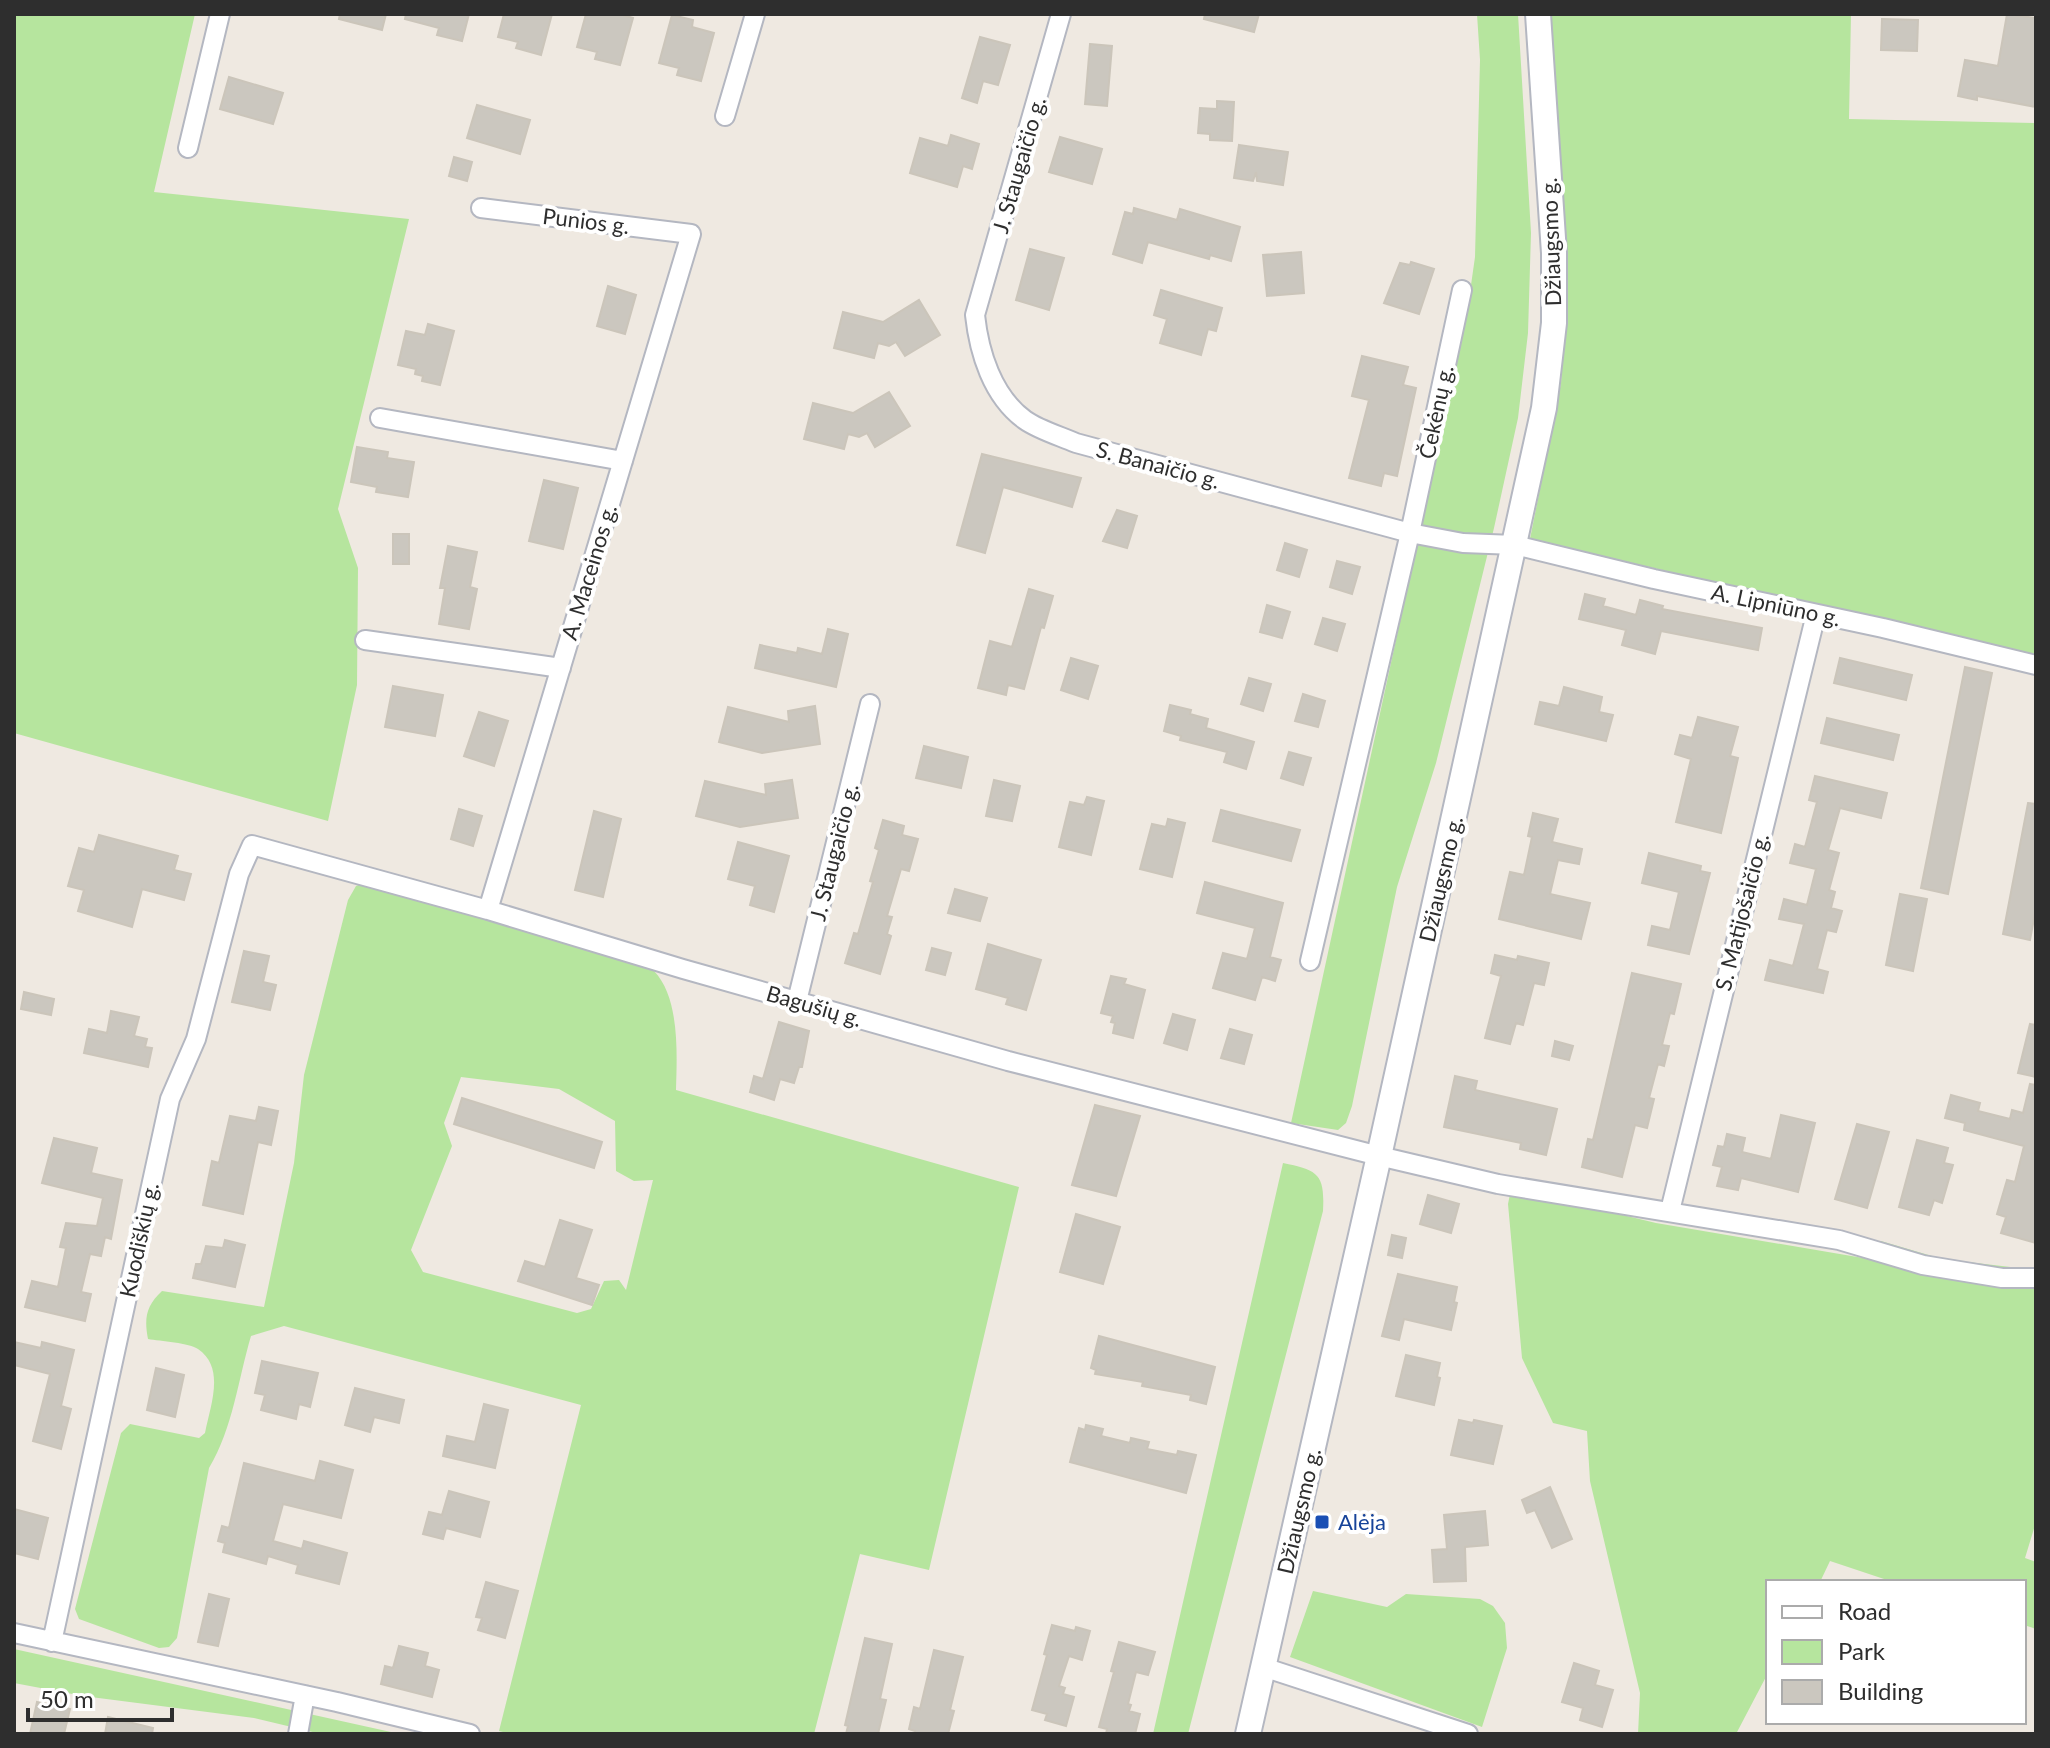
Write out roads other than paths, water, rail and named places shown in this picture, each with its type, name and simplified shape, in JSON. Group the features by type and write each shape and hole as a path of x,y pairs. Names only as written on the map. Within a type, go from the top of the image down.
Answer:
{"street":[{"path":"188,148 220,14"},
{"path":"725,116 755,14"},
{"name":"J. Staugaičio g.","path":"975,315 1061,14"},
{"name":"Džiaugsmo g.","path":"1248,1734 1544,408 1554,323 1554,253 1538,14"},
{"name":"Punios g.","path":"481,208 691,234"},
{"name":"A. Maceinos g.","path":"488,910 691,234"},
{"name":"Čekėnų g.","path":"1410,533 1462,290"},
{"name":"S. Banaičio g.","path":"975,315 985,364 1004,398 1025,420 1076,443 1410,533 1463,543 1515,545"},
{"path":"380,418 623,461"},
{"path":"1310,961 1410,533"},
{"name":"A. Lipniūno g.","path":"1515,545 2036,665"},
{"name":"S. Matijošaičio g.","path":"1670,1211 1816,614"},
{"path":"365,640 561,668"},
{"name":"J. Staugaičio g.","path":"797,1001 870,704"},
{"name":"Bagušių g.","path":"252,845 1008,1061 1379,1156 1498,1184 1839,1240 1923,1265 2002,1278 2036,1278"},
{"name":"Kuodiškių g.","path":"52,1642 170,1099 196,1039 239,874 252,845"},
{"path":"14,1633 470,1734"},
{"path":"1263,1667 1468,1734"},
{"path":"298,1734 305,1695"}],"place":[{"name":"Alėja","path":"1322,1522"}]}
